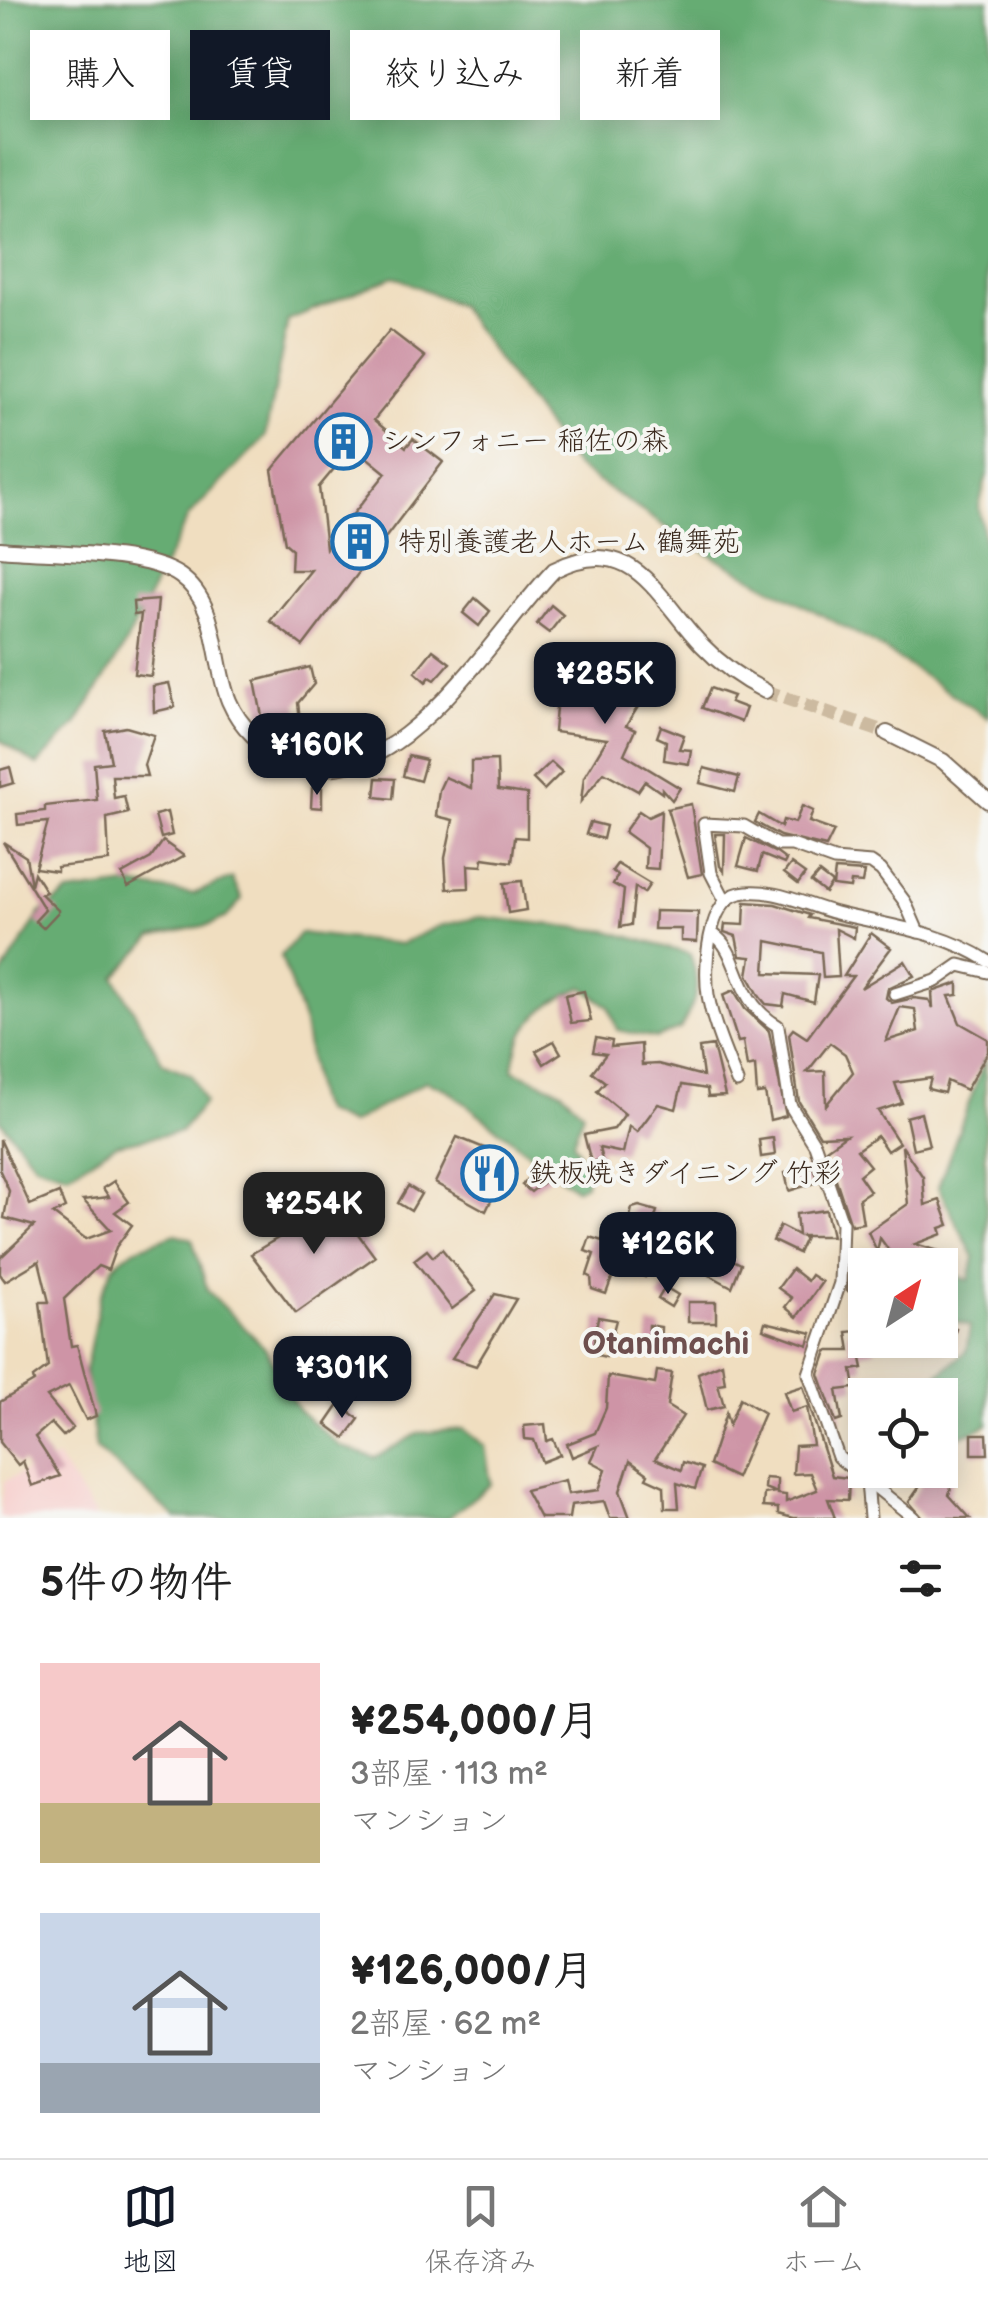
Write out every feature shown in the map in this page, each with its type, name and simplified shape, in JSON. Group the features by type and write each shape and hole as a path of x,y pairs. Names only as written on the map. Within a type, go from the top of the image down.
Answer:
{"street":[{"path":"0,550 150,563 181,577 202,600 236,716 266,746 298,763 322,768 350,768 400,742 554,570 587,557 617,560 646,578 722,665 765,692"},
{"path":"887,733 943,762 988,801"},
{"path":"726,900 711,873 704,824 744,826 776,845 834,860 871,863 882,870 906,902 918,932"},
{"path":"737,1082 708,999 716,914 726,900 744,893 775,894 918,932 962,946 988,961"},
{"path":"713,934 721,940 749,1004 778,1026 790,1105 815,1146 838,1202 842,1223 840,1283 809,1374 838,1457 848,1465"},
{"path":"895,994 936,981 958,965 988,972"},
{"path":"868,1488 870,1518"},
{"path":"877,1488 914,1518"}],"shaded area":[{"path":"57,1458 97,1518 0,1518 4,1481"}],"green space":[{"path":"0,0 988,0 988,470 979,507 988,567 988,718 872,642 694,546 576,467 458,305 394,276 288,320 265,437 188,517 123,649 77,723 37,765 0,740"},
{"path":"232,878 242,899 227,917 153,937 115,977 163,1063 191,1075 205,1102 180,1132 116,1144 68,1174 35,1164 0,1120 0,978 40,913 68,893 129,885 193,894"},
{"path":"480,917 609,931 690,954 696,993 680,1029 656,1038 617,1030 609,1007 583,987 544,1009 520,1041 513,1070 562,1091 583,1112 573,1142 588,1168 585,1184 575,1189 448,1090 426,1081 350,1124 323,1112 316,1100 304,1024 281,956 300,933 400,944 439,926"},
{"path":"985,1059 988,1425 958,1438 958,1378 934,1378 966,1351 970,1326 958,1322 958,1277 969,1280 974,1257 938,1187"},
{"path":"176,1234 192,1239 208,1291 265,1348 299,1411 340,1446 375,1458 419,1433 464,1429 485,1446 491,1484 448,1518 176,1518 96,1449 85,1371 100,1297 114,1265 134,1249"}],"building":[{"path":"390,330 425,357 374,420 406,447 413,439 443,462 303,646 270,621 311,570 291,570 292,549 285,543 272,470","holes":["353,446 386,473 326,548 319,487"]},
{"path":"475,598 490,611 479,626 463,613"},
{"path":"158,600 151,676 134,674 141,614 134,615 133,602"},
{"path":"551,605 563,615 549,633 537,624"},
{"path":"433,650 450,663 435,680 430,677 426,682 415,672"},
{"path":"619,665 629,677 623,682 644,697 626,726 635,730 624,754 680,788 672,800 662,789 662,793 645,781 638,791 604,772 581,801 584,777 607,739 554,732 558,684 571,667 594,685"},
{"path":"310,667 314,684 298,703 302,737 288,741 262,716 255,681"},
{"path":"169,683 175,707 154,712 153,686"},
{"path":"710,688 733,696 730,702 746,708 741,722 702,708"},
{"path":"661,726 684,735 679,749 691,750 689,764 664,760 666,741 657,737"},
{"path":"126,727 154,735 144,765 147,776 112,776 114,798 124,796 128,813 107,818 109,861 57,867 57,871 35,868 48,822 18,825 17,814 45,811 45,806 97,800 94,764 111,762 105,731"},
{"path":"408,756 426,760 420,781 403,776"},
{"path":"497,760 498,790 527,794 527,838 515,837 512,862 483,858 482,866 468,865 469,888 447,889 445,858 453,820 436,816 439,790 445,777 471,788 471,761"},
{"path":"551,762 562,772 544,790 533,779"},
{"path":"10,767 14,783 0,787 0,770"},
{"path":"704,768 739,777 735,792 700,783"},
{"path":"377,778 395,779 393,799 375,797"},
{"path":"312,788 322,788 322,808 311,807"},
{"path":"691,804 702,874 688,877 667,809"},
{"path":"802,806 813,811 809,822 834,831 826,847 780,836 755,822 759,814 781,827 783,820 795,823"},
{"path":"639,811 648,817 661,811 658,869 645,868 646,848 624,832"},
{"path":"167,812 172,835 161,838 155,815"},
{"path":"590,822 606,826 603,839 586,834"},
{"path":"715,834 725,834 724,871 720,866"},
{"path":"746,838 778,854 786,860 784,864 762,855 758,871 738,866"},
{"path":"163,841 184,856 128,887 122,874 151,858"},
{"path":"3,842 26,857 31,885 34,873 46,892 41,894 59,911 43,928 35,921 45,910"},
{"path":"617,864 650,884 644,893 635,887 631,925 620,927 624,890 613,884 618,875 612,871"},
{"path":"791,864 805,874 798,884 784,873"},
{"path":"835,870 864,872 862,883 851,882 850,888 833,886"},
{"path":"819,873 832,883 825,893 811,882"},
{"path":"522,881 526,910 508,913 504,883"},
{"path":"745,902 775,904 810,915 808,918 855,927 854,938 836,929 839,977 823,978 821,952 767,941 765,973 818,975 814,1002 785,994 783,1006 766,1004 760,997 748,975 751,957 740,956 736,936 724,932 725,924 744,925"},
{"path":"655,911 698,912 697,942 681,941 681,929 654,929"},
{"path":"871,933 891,948 861,988 905,961 914,976 888,988 886,998 892,1003 914,998 929,1000 933,1008 932,992 958,983 958,995 949,996 960,1023 988,1039 988,1052 966,1090 947,1081 944,1093 928,1089 931,1078 895,1083 902,1103 878,1111 899,1143 887,1151 877,1136 857,1150 870,1166 859,1175 870,1191 859,1198 863,1223 851,1225 826,1149 846,1135 820,1136 799,1102 789,1034 793,1029 807,1038 853,976 844,976","holes":["900,1007 915,1009 918,1031 886,1041","830,1043 845,1054 853,1072 826,1105 825,1071 807,1072"]},
{"path":"734,990 745,1009 769,1031 786,1116 770,1120 765,1093 757,1094 755,1065 747,1067 743,1041 738,1042 723,995"},
{"path":"584,991 591,1021 571,1023 565,995"},
{"path":"596,1038 612,1041 611,1047 641,1044 642,1065 658,1064 703,1076 699,1048 713,1046 725,1096 708,1097 707,1089 682,1085 676,1109 658,1104 637,1132 629,1126 623,1153 599,1148 602,1160 591,1162 584,1135 614,1129 625,1114 597,1091 605,1082 592,1072 606,1054 593,1052"},
{"path":"554,1041 561,1053 544,1064 536,1051"},
{"path":"921,1113 929,1145 913,1149 906,1117"},
{"name":"鉄板焼きダイニング 竹彩","path":"457,1137 511,1159 486,1211 435,1183"},
{"path":"773,1138 775,1155 761,1157 759,1140"},
{"path":"0,1139 30,1205 59,1193 65,1208 53,1214 86,1239 111,1230 83,1200 109,1197 103,1188 114,1181 129,1202 115,1212 132,1225 116,1247 108,1270 98,1266 64,1299 71,1346 77,1345 96,1416 86,1420 69,1386 47,1397 73,1428 63,1436 51,1423 35,1437 60,1476 32,1486 23,1461 18,1465 0,1442 0,1402 34,1382 33,1378 48,1367 40,1302 49,1302 39,1261 5,1281 0,1274 0,1258 34,1226 4,1218 9,1191 0,1171"},
{"path":"902,1146 923,1177 925,1205 940,1200 949,1225 940,1228 942,1234 915,1244 929,1248 887,1248 880,1238 876,1248 868,1232 908,1204"},
{"path":"538,1166 551,1176 531,1192 522,1185"},
{"path":"813,1167 818,1182 789,1191 785,1173"},
{"path":"408,1186 421,1194 411,1211 398,1203"},
{"path":"336,1204 375,1257 296,1313 251,1254"},
{"path":"632,1208 657,1211 641,1262 650,1266 645,1277 617,1264 606,1294 592,1289 591,1277 587,1275 594,1254 585,1251 590,1237 602,1241 608,1220 628,1226"},
{"path":"826,1210 832,1236 800,1236 805,1238 798,1253 773,1241 780,1226 798,1235 796,1214"},
{"path":"705,1246 741,1264 732,1287 702,1271 705,1263 699,1260"},
{"path":"442,1249 476,1291 452,1309 414,1260 427,1250 433,1257"},
{"path":"792,1269 807,1281 811,1275 822,1282 797,1317 785,1307 792,1298 778,1288"},
{"path":"665,1287 678,1295 671,1307 658,1299"},
{"path":"495,1294 516,1299 476,1366 452,1358"},
{"path":"688,1302 716,1302 716,1322 688,1322"},
{"path":"598,1317 616,1320 606,1357 592,1354"},
{"path":"765,1322 812,1333 808,1345 763,1329"},
{"path":"649,1325 661,1327 660,1349 647,1348"},
{"path":"827,1351 848,1351 848,1358 861,1358 863,1368 852,1370 848,1389 837,1390 842,1420 836,1422 819,1374"},
{"path":"722,1363 725,1383 718,1384 724,1406 707,1410 698,1373"},
{"path":"657,1371 672,1373 667,1406 683,1416 655,1459 681,1470 683,1462 702,1468 695,1489 677,1483 679,1508 665,1508 664,1486 646,1478 648,1474 630,1461 620,1491 630,1518 610,1518 604,1501 571,1505 569,1518 540,1518 525,1490 565,1480 568,1494 599,1490 606,1469 591,1461 598,1446 572,1457 567,1444 595,1433 606,1408 608,1376 655,1384"},
{"path":"803,1386 832,1476 848,1478 848,1500 828,1499 835,1518 793,1518 778,1514 778,1508 763,1507 764,1494 775,1492 764,1488 765,1478 777,1479 777,1494 786,1495 786,1502 817,1490 810,1473 793,1474 795,1446 813,1445 807,1407 791,1412 784,1392"},
{"path":"740,1398 764,1413 736,1478 709,1465 726,1413 729,1425"},
{"path":"339,1405 359,1419 345,1438 326,1424"},
{"path":"545,1424 547,1441 553,1439 560,1455 542,1462 534,1440 525,1439 524,1426"},
{"path":"972,1434 987,1434 988,1454 972,1454"},
{"path":"919,1488 951,1488 949,1495 970,1518 923,1518 909,1502"}],"tunnel":[{"path":"765,691 887,733"}],"place":[{"name":"シンフォニー 稲佐の森","path":"343,441"},
{"name":"特別養護老人ホーム 鶴舞苑","path":"359,542"},
{"name":"鉄板焼きダイニング 竹彩","path":"490,1173"}],"district":[{"name":"Otanimachi","path":"666,1344"}]}
